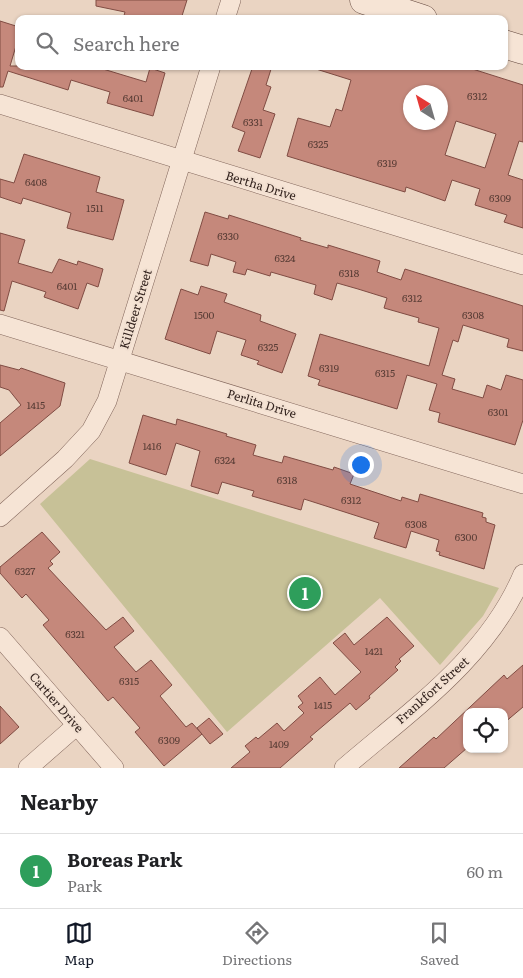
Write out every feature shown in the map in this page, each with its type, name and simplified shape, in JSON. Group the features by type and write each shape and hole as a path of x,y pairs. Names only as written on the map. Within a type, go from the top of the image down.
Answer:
{"street":[{"path":"226,15 231,0"},
{"path":"364,0 411,15"},
{"path":"508,45 523,50"},
{"name":"Killdeer Street","path":"0,517 66,459 91,431 107,401 210,70"},
{"name":"Bertha Drive","path":"0,104 523,265"},
{"name":"Perlita Drive","path":"0,324 523,484"},
{"name":"Frankfort Street","path":"344,768 461,667 492,630 523,574"},
{"name":"Cartier Drive","path":"0,637 114,768"},
{"path":"28,768 77,725"}],"shaded area":[{"path":"90,459 499,588 483,616 440,665 380,598 227,732 40,504"}],"building":[{"path":"96,0 187,0 182,15 124,15 125,12 96,6"},
{"path":"0,21 15,26 15,49 10,66 15,66 15,70 106,70 146,82 149,70 165,73 153,116 107,103 110,92 71,80 68,90 8,71 3,87 0,87"},
{"path":"252,70 271,70 266,85 271,87 263,110 275,114 260,158 238,151 245,132 232,127"},
{"path":"319,70 476,70 523,85 523,142 519,141 508,175 523,180 523,228 504,222 507,215 475,205 480,189 452,180 445,201 406,187 405,192 287,156 298,118 330,127 336,109 342,111 351,80","holes":["456,121 496,134 485,168 445,155"]},
{"path":"24,154 100,177 96,192 124,200 113,240 67,228 71,213 23,198 21,204 0,197 0,179 14,183"},
{"path":"205,212 228,219 229,215 301,238 300,240 328,248 328,245 380,261 377,272 401,280 405,269 523,306 523,351 507,347 509,339 463,325 458,342 453,340 442,375 455,379 452,389 483,398 487,385 501,390 506,375 523,380 523,420 515,445 438,422 440,413 429,410 437,384 407,375 397,409 318,385 320,380 308,376 320,334 429,366 439,328 418,322 419,318 384,308 387,298 337,283 332,300 314,294 316,285 271,272 270,276 247,269 245,275 233,272 236,262 211,254 208,266 190,261"},
{"path":"0,233 25,240 18,263 52,273 59,259 77,265 78,261 103,269 98,287 87,283 78,309 44,297 46,292 12,281 4,311 0,310"},
{"path":"201,286 227,294 224,302 261,315 260,321 296,334 282,373 257,364 259,361 241,355 246,340 217,331 210,354 165,339 181,289 198,295"},
{"path":"0,365 19,370 21,368 65,383 60,406 0,456 0,423 21,405 9,390 0,387"},
{"path":"143,415 176,425 177,419 227,434 226,436 256,445 253,455 282,463 284,456 333,470 334,467 354,474 350,484 401,501 402,497 418,502 420,494 483,513 482,517 486,518 486,522 495,525 484,569 439,555 440,552 436,551 439,540 411,531 406,548 374,538 379,523 304,499 301,510 252,496 254,491 222,482 218,494 191,486 200,451 176,443 166,475 129,463"},
{"path":"42,532 60,552 50,561 53,564 48,568 106,630 123,617 134,631 114,647 136,672 151,660 172,685 160,696 186,727 192,723 202,734 164,766 135,732 140,728 113,697 108,701 43,625 49,620 26,594 22,598 0,573 0,567"},
{"path":"387,617 414,646 399,659 401,661 395,667 398,670 369,696 370,698 356,710 350,703 310,737 313,739 280,768 231,768 250,752 245,746 256,737 258,739 277,723 284,731 304,713 298,707 303,703 298,696 320,677 335,695 361,672 333,643 345,633 354,645"},
{"path":"523,665 523,707 508,720 508,708 469,708 504,675 507,679"},
{"path":"0,706 19,727 0,744"},
{"path":"463,714 463,751 444,768 399,768 434,737 436,739"},
{"path":"209,718 223,734 210,744 197,728"}],"place":[{"name":"Boreas Park","path":"305,593"}]}
